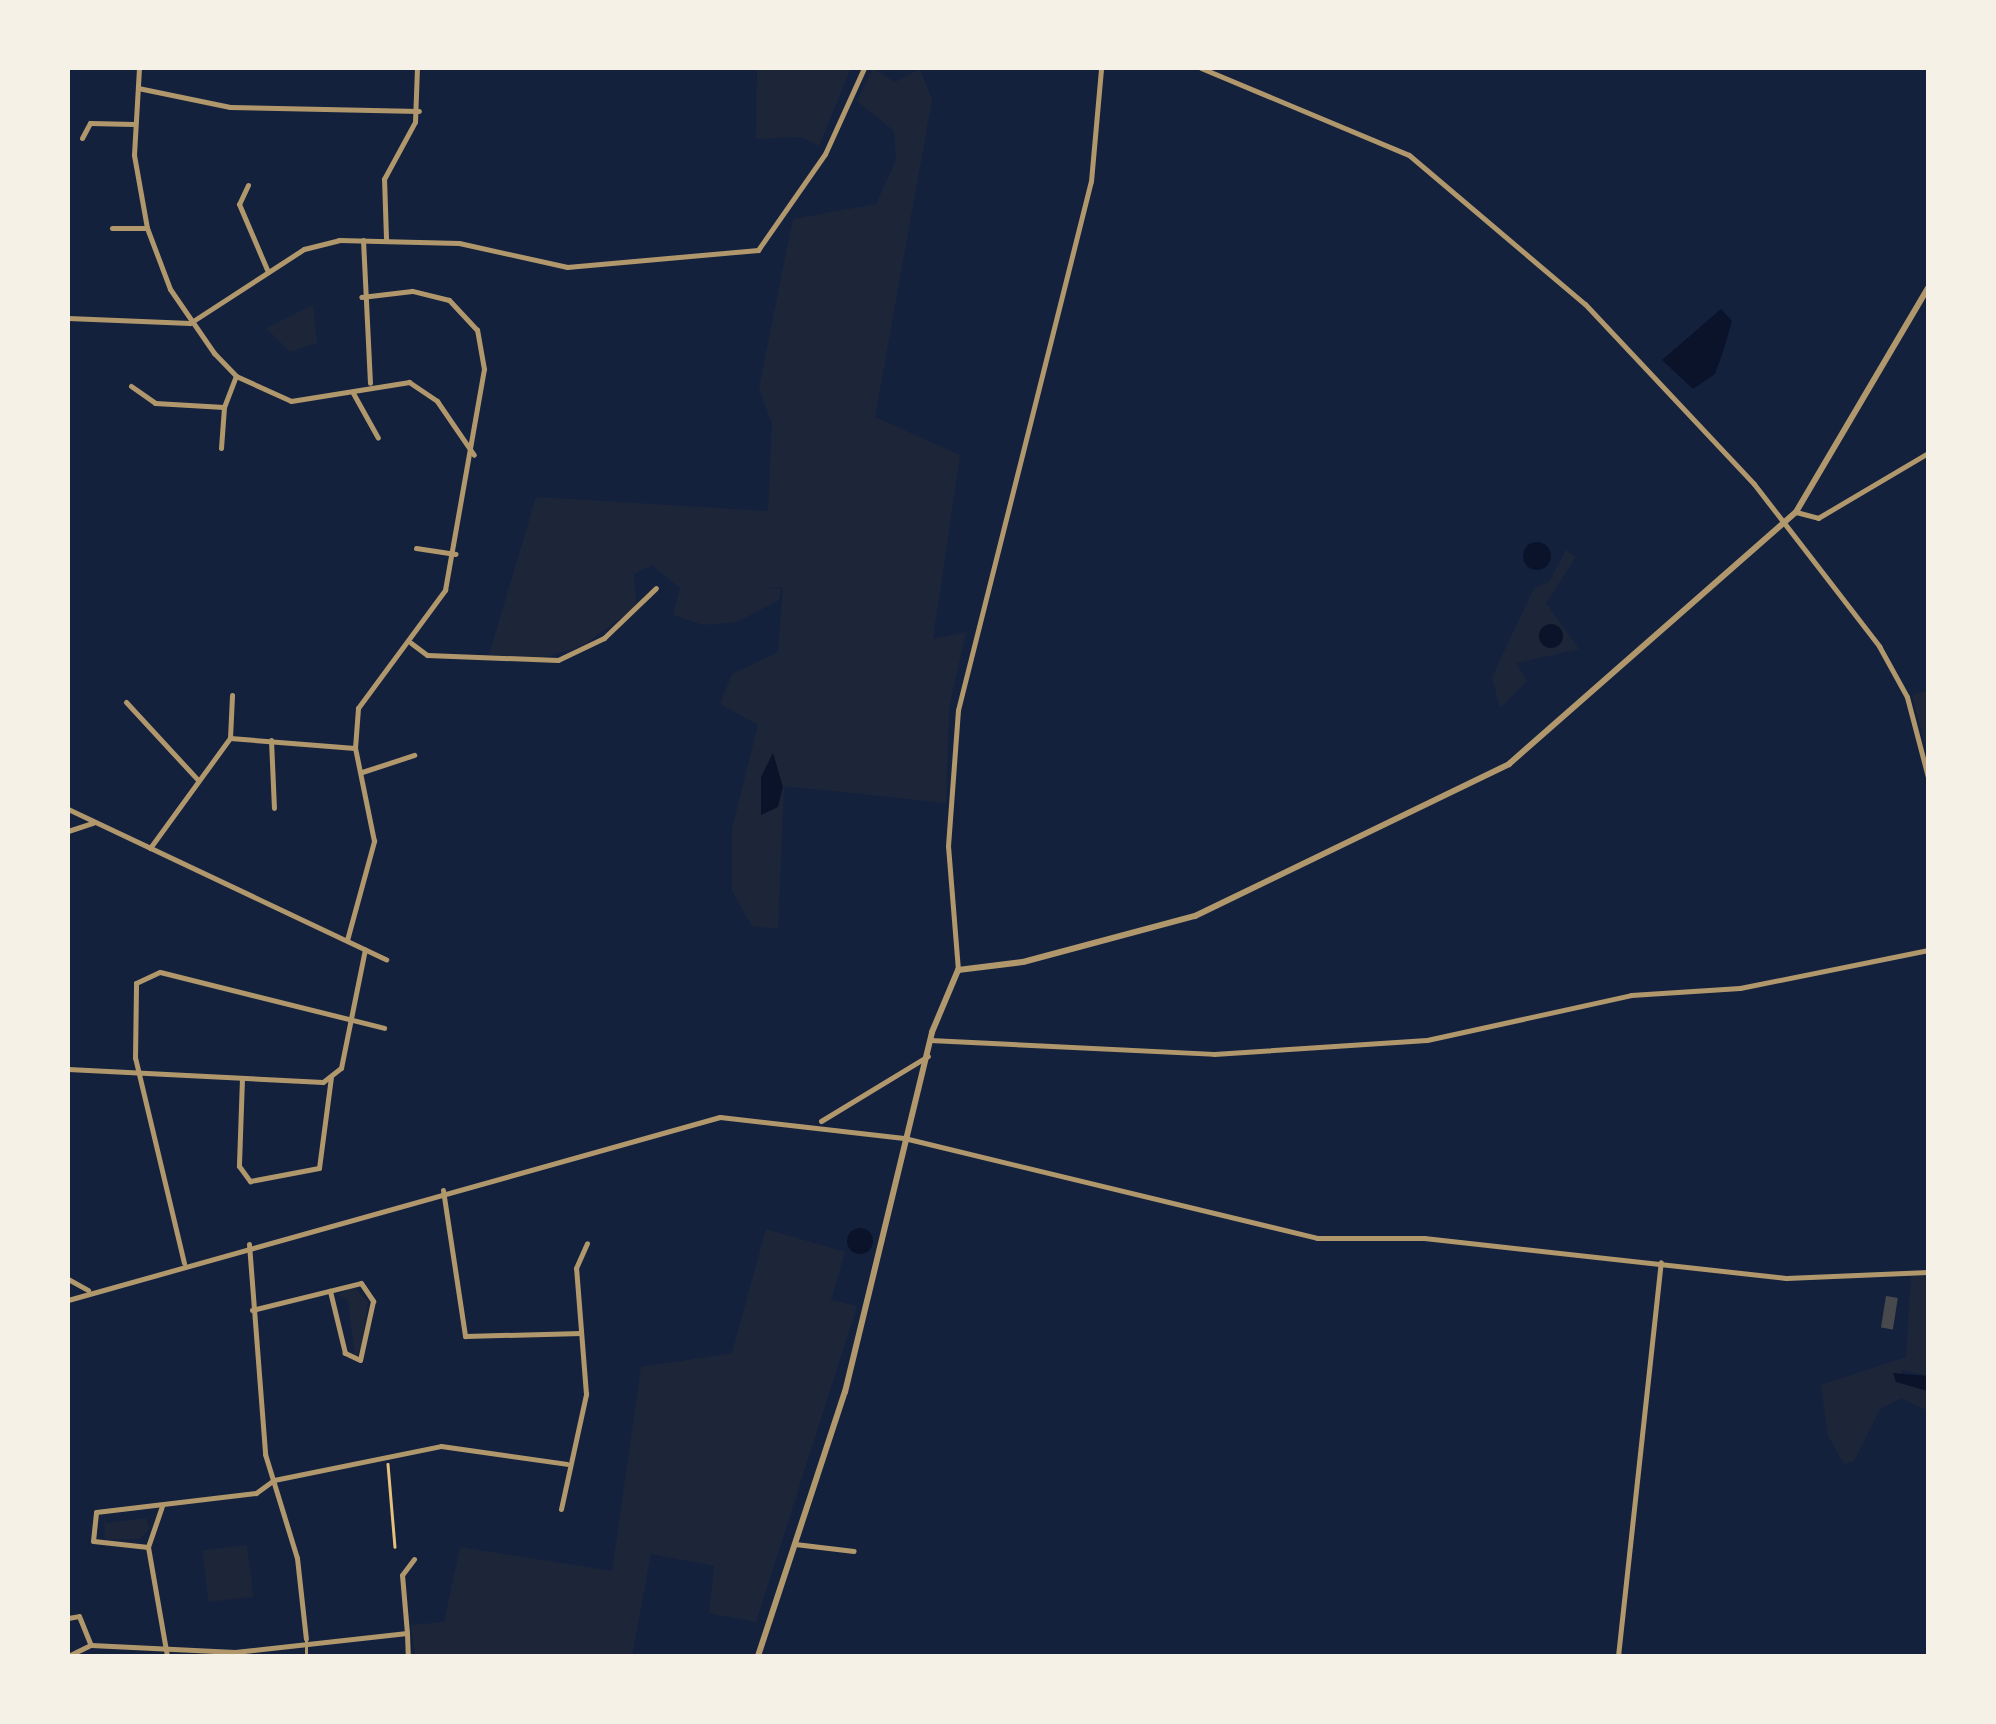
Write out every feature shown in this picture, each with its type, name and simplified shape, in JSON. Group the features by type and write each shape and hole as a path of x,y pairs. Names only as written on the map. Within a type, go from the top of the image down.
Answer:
{"street":[{"path":"139,68 134,124 147,228 190,323 236,376 291,401 354,393 370,383 422,389 476,457"},
{"path":"386,238 384,179 418,110 417,68"},
{"path":"68,318 190,323 322,242 386,238 530,261 655,264 762,249 825,154 864,68"},
{"path":"758,1656 792,1543 845,1392 912,1142 930,1040 958,970 948,846 958,710 1092,181 1101,68"},
{"path":"1201,68 1290,99 1444,177 1612,330 1786,523 1879,646 1907,697 1928,776"},
{"path":"138,88 230,107 418,110"},
{"path":"82,138 90,124 134,124"},
{"path":"248,185 241,214 268,272"},
{"path":"112,228 147,228"},
{"path":"364,240 361,297 370,383"},
{"path":"958,970 1179,922 1489,776 1796,512 1928,288"},
{"path":"346,940 374,842 355,748 364,693 410,643 456,554 476,457 484,369 469,317 448,300 412,291 361,297"},
{"path":"221,448 224,407 236,376"},
{"path":"131,386 155,402 224,407"},
{"path":"354,393 378,438"},
{"path":"1796,512 1818,518 1928,452"},
{"path":"416,548 456,554"},
{"path":"410,643 427,655 558,660 604,638 656,588"},
{"path":"150,848 230,738 232,694"},
{"path":"126,702 197,779"},
{"path":"230,738 355,748"},
{"path":"270,740 274,808"},
{"path":"362,772 414,755"},
{"path":"68,809 386,960"},
{"path":"68,831 96,822"},
{"path":"242,1078 239,1166 250,1180 318,1168 331,1077 351,1019 365,949"},
{"path":"930,1040 1214,1054 1427,1040 1631,996 1740,988 1928,950"},
{"path":"184,1263 142,1073 135,998 145,973 384,1028"},
{"path":"821,1122 928,1056"},
{"path":"68,1069 242,1078 331,1077"},
{"path":"68,1300 248,1244 720,1116 821,1122 1317,1238 1424,1238 1786,1278 1928,1272"},
{"path":"443,1190 465,1336 581,1333"},
{"path":"561,1510 567,1464 586,1394 576,1268 587,1243"},
{"path":"248,1244 252,1310 274,1480 297,1558 306,1639"},
{"path":"1618,1656 1661,1262"},
{"path":"68,1279 91,1292"},
{"path":"252,1310 330,1291 368,1288 360,1360 346,1353 330,1291"},
{"path":"148,1547 98,1546 92,1518 256,1493 274,1480 441,1446 567,1464"},
{"path":"162,1506 148,1547 167,1656"},
{"path":"792,1543 854,1551"},
{"path":"408,1656 402,1575 414,1560"},
{"path":"68,1618 79,1616 90,1645"},
{"path":"68,1656 90,1645 235,1652 306,1639 406,1633"}],"lane":[{"path":"306,1639 306,1656"}],"path":[{"path":"388,1464 395,1547"}],"shaded area":[{"path":"757,68 851,68 819,146 801,137 756,139"},
{"path":"873,68 895,82 920,69 932,100 875,417 960,455 933,639 966,632 949,708 946,803 784,786 778,929 752,926 732,891 732,829 758,725 720,704 732,674 778,652 783,588 758,587 781,589 779,600 737,622 703,625 673,615 680,588 652,565 634,574 636,608 580,647 538,659 489,655 536,497 768,511 772,424 759,388 793,219 876,204 896,160 894,131 857,101"},
{"path":"313,305 317,343 290,352 266,328"},
{"path":"1721,309 1732,321 1724,349 1715,374 1693,389 1662,360"},
{"path":"1537,542 1547,546 1551,556 1547,566 1537,570 1527,566 1523,556 1527,546"},
{"path":"1566,550 1576,557 1546,603 1579,649 1516,663 1527,681 1500,708 1492,677 1534,588 1549,582"},
{"path":"1551,624 1560,627 1560,645 1551,648 1542,645 1539,636 1542,627"},
{"path":"1928,690 1928,757 1912,695"},
{"path":"773,753 783,787 778,807 761,815 761,777"},
{"path":"860,1228 869,1232 873,1241 869,1250 860,1254 851,1250 847,1241 851,1232"},
{"path":"766,1229 845,1252 831,1300 857,1306 756,1622 709,1613 714,1566 651,1554 632,1656 415,1656 411,1625 444,1622 460,1547 612,1571 641,1367 732,1353"},
{"path":"1911,1276 1928,1276 1928,1376 1903,1370 1896,1382 1928,1391 1928,1466 1926,1410 1901,1398 1880,1409 1854,1461 1844,1464 1828,1436 1821,1385 1906,1357"},
{"path":"353,1286 368,1302 362,1345 355,1357 348,1300 338,1295"},
{"path":"1893,1373 1928,1376 1928,1391 1896,1382"},
{"path":"104,1515 106,1523 146,1518 149,1529 140,1539 105,1540"},
{"path":"247,1545 253,1597 209,1602 202,1550"}],"building":[{"path":"1886,1296 1898,1298 1893,1329 1881,1328"}]}
